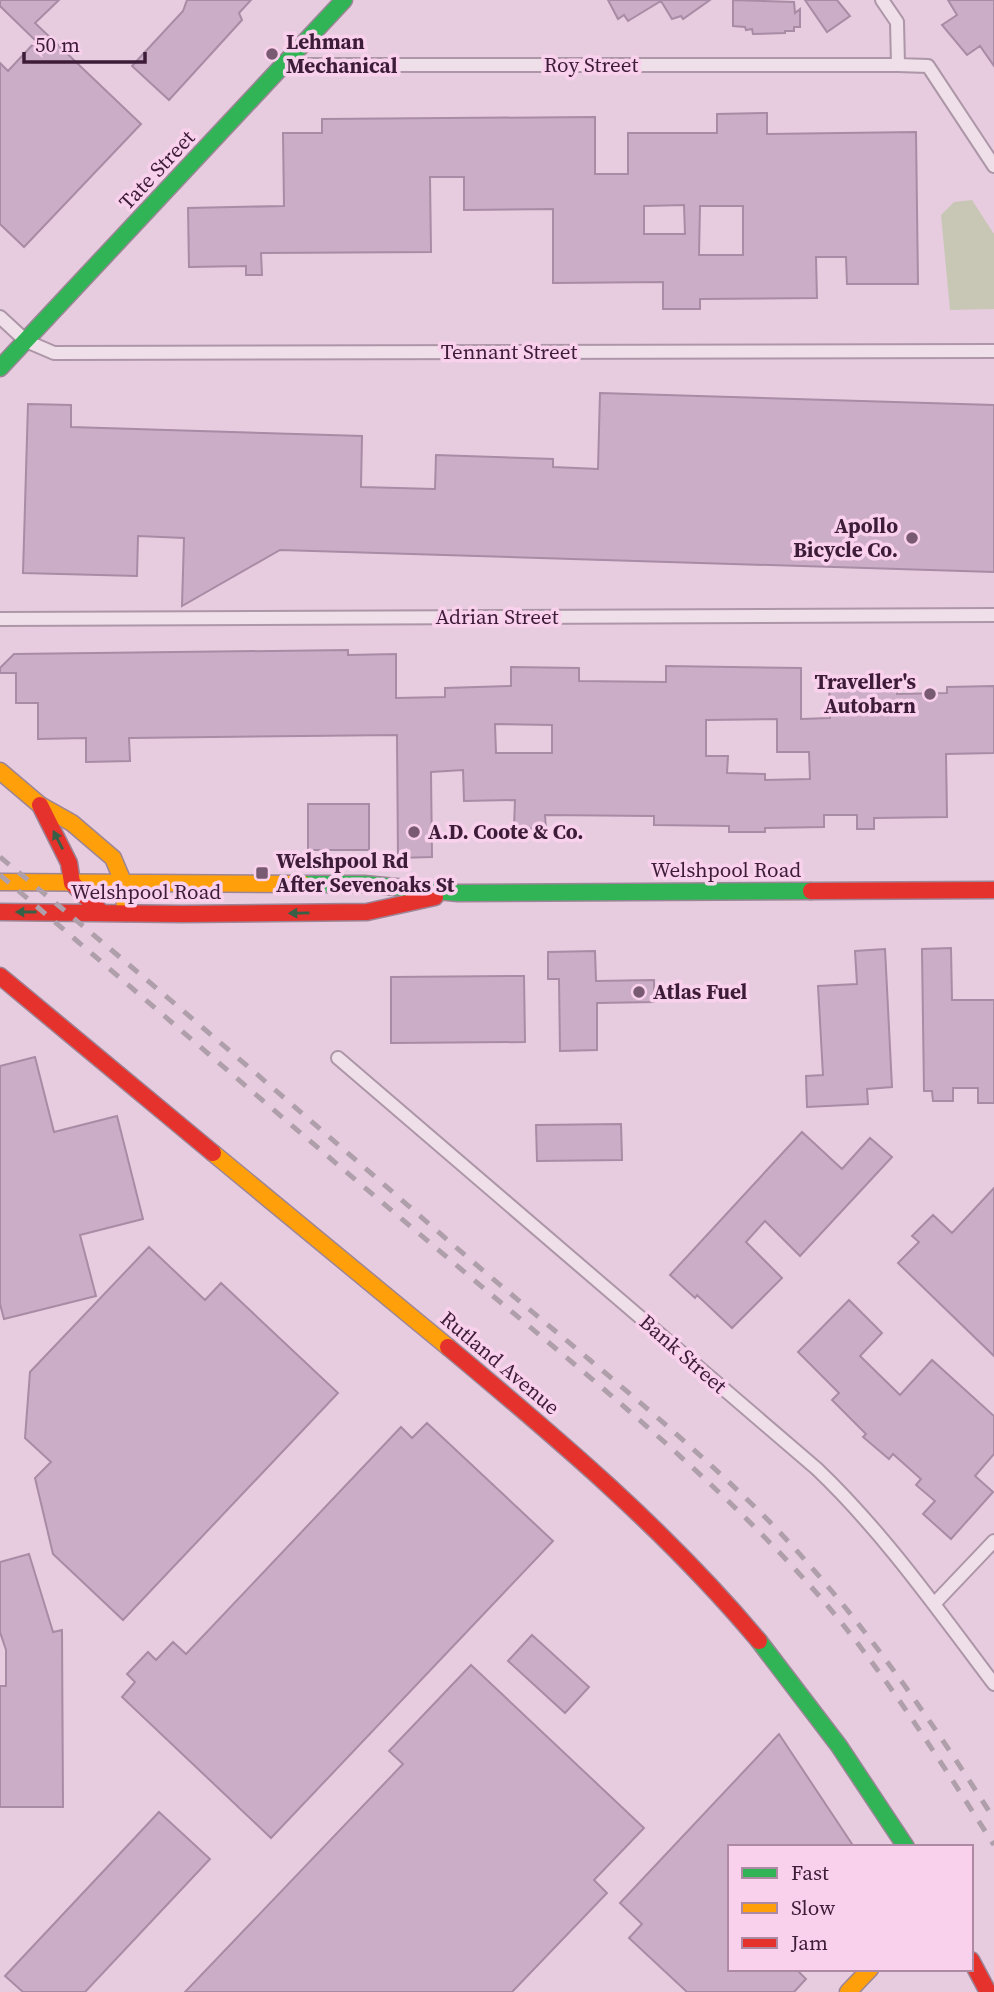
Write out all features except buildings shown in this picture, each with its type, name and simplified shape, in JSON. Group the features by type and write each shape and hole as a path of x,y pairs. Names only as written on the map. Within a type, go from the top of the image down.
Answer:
{"street":[{"name":"Tate Street","path":"0,368 344,0"},
{"path":"883,0 897,22 898,65"},
{"name":"Roy Street","path":"283,65 928,66 994,166"},
{"path":"0,317 26,341"},
{"name":"Tennant Street","path":"26,341 54,353 994,351"},
{"name":"Adrian Street","path":"0,619 994,615"},
{"path":"0,771 40,806 72,823 113,858 124,884 125,913"},
{"path":"40,806 69,863 72,883 101,912"},
{"name":"Welshpool Road","path":"0,882 364,884 457,892 994,890"},
{"name":"Welshpool Road","path":"0,912 367,912 457,892"},
{"name":"Rutland Avenue","path":"0,976 558,1439 649,1521 713,1588 763,1646 860,1774 905,1845"},
{"name":"Bank Street","path":"338,1058 817,1469 855,1506 994,1684"},
{"path":"934,1604 994,1541"},
{"path":"973,1964 988,1992"},
{"path":"848,1992 868,1971"}],"shaded area":[{"path":"972,200 994,234 994,309 950,310 941,215 954,202"}],"railway":[{"path":"0,857 171,1000 725,1478 795,1549 857,1622 942,1739 994,1819"},
{"path":"0,875 641,1421 734,1507 778,1551 845,1627 912,1718 994,1845"}],"traffic: fast":[{"path":"0,368 344,0"},
{"path":"303,884 364,884 458,893 811,891"},
{"path":"759,1641 839,1746 905,1845"}],"traffic: slow":[{"path":"0,771 40,805 72,823 113,858 124,884 125,913"},
{"path":"0,882 303,884"},
{"path":"213,1153 448,1347"},
{"path":"848,1992 868,1971"}],"traffic: jam":[{"path":"40,805 69,863 72,883 101,912"},
{"path":"811,891 994,890"},
{"path":"0,912 367,912 435,897"},
{"path":"0,976 213,1153"},
{"path":"448,1347 610,1487 687,1562 759,1641"},
{"path":"973,1964 988,1992"}],"place":[{"name":"Lehman Mechanical","path":"272,54"},
{"name":"Apollo Bicycle Co.","path":"912,538"},
{"name":"Traveller's Autobarn","path":"930,694"},
{"name":"A.D. Coote & Co.","path":"414,832"},
{"name":"Welshpool Rd After Sevenoaks St","path":"262,873"},
{"name":"Atlas Fuel","path":"639,992"}]}
